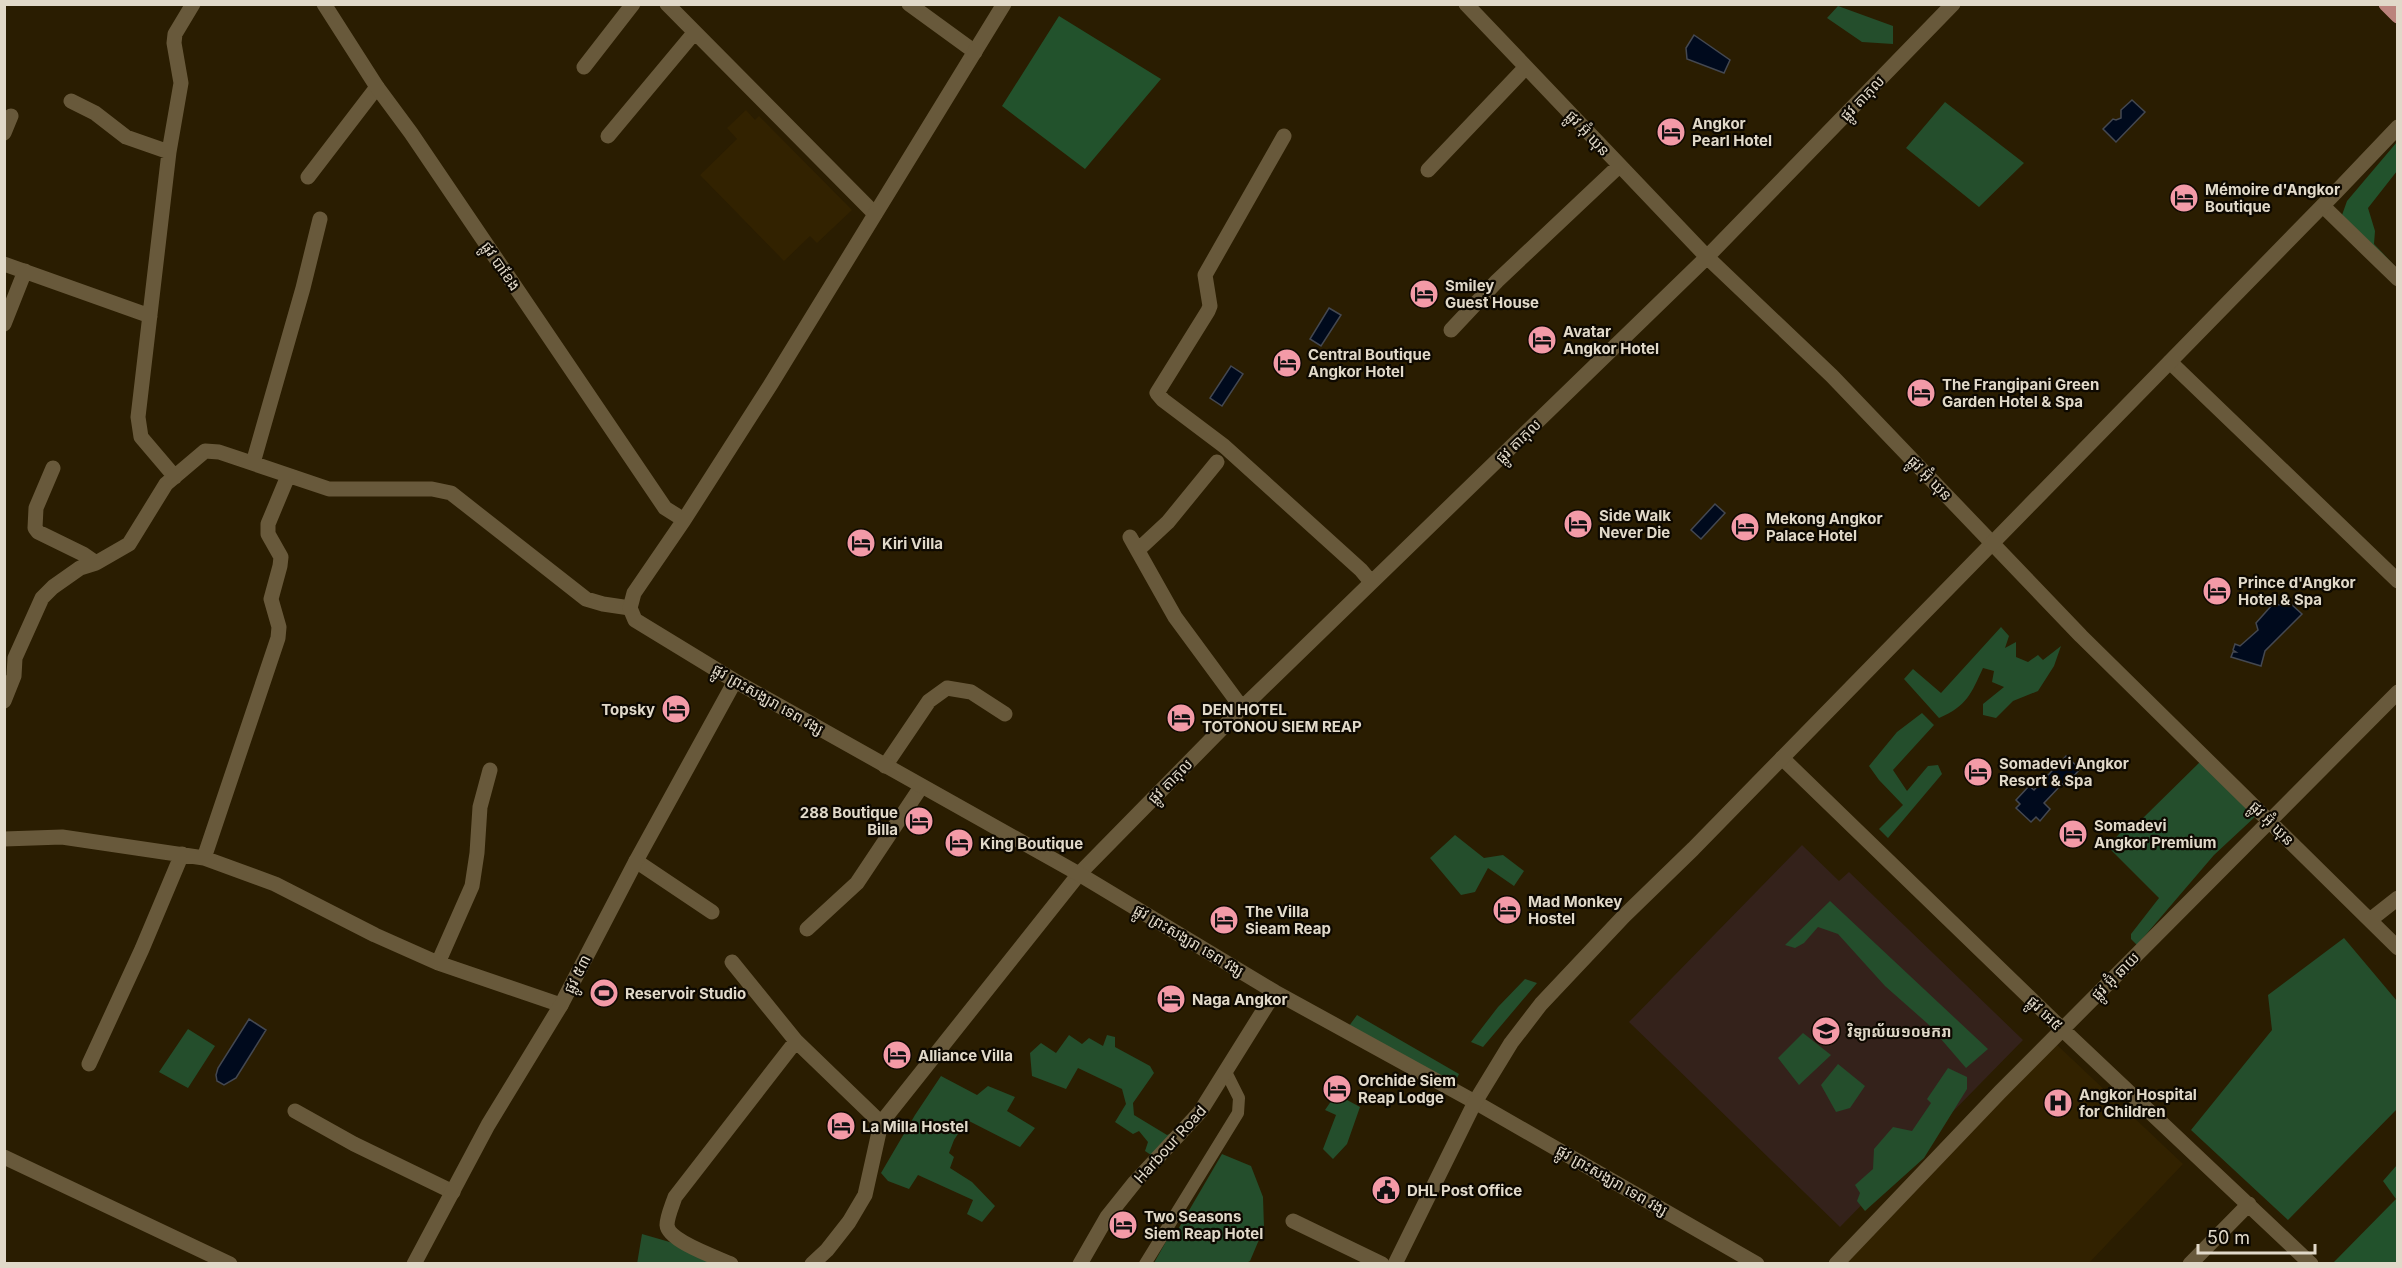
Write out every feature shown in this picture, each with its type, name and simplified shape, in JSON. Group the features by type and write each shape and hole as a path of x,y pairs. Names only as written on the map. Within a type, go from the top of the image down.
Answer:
{"main road":[{"path":"2386,4 2397,16"}],"street":[{"path":"175,477 141,437 138,417 169,152 181,83 174,44 175,34 193,4"},
{"name":"ផ្លូវ បាខែង","path":"324,4 377,87 411,133 665,508 684,520"},
{"path":"584,67 633,4"},
{"path":"909,4 975,52"},
{"path":"4,701 14,676 10,656 42,598 53,587 80,568 96,563 129,544 159,494 202,453 211,451 254,463 316,486 341,490 432,489 451,493 586,599 630,608 634,593 684,520 1004,4"},
{"name":"ផ្លូវ អ៊ុំ ឃុន","path":"1466,4 1707,257 1832,375 2081,636 2397,948"},
{"name":"ផ្លូវ តាភុល","path":"881,1123 1079,874 1242,708 1707,257 1947,6"},
{"path":"675,7 694,33 874,214"},
{"path":"608,136 694,33"},
{"path":"1428,170 1526,68"},
{"path":"308,177 377,87"},
{"path":"71,101 95,113 126,137 169,152"},
{"path":"4,133 11,116"},
{"path":"1395,1263 1475,1102 1511,1043 1541,1004 1623,916 1993,543 2323,206 2397,127"},
{"path":"1284,136 1205,275 1210,306 1208,311 1196,334 1157,393 1224,446 1361,570 1371,582"},
{"path":"1451,330 1497,281 1619,166"},
{"path":"2323,206 2397,279"},
{"path":"254,463 320,219"},
{"path":"4,264 150,316"},
{"path":"4,324 25,271"},
{"path":"2170,362 2397,581"},
{"path":"1217,462 1168,522 1134,543 1180,626 1242,708"},
{"path":"53,468 36,508 35,528 38,532 83,554 96,563"},
{"path":"204,858 278,638 279,627 271,599 280,566 280,557 268,534 268,524 288,476"},
{"name":"ផ្លូវ ព្រះសង្ឃរា ទេព វង្ស","path":"630,608 635,620 735,681 1079,874 1275,992 1475,1102 1757,1263"},
{"name":"ផ្លូវ ៥៣","path":"414,1263 488,1125 561,1005 636,861 735,681"},
{"path":"885,766 929,701 947,688 971,692 1005,714"},
{"name":"ផ្លូវ អ៊ុំ ឆាយ","path":"1836,1263 2062,1029 2397,692"},
{"name":"ផ្លូវ អេ៥","path":"1782,758 2062,1029 2311,1263"},
{"path":"438,963 472,886 480,807 490,770"},
{"path":"807,929 856,884 921,787"},
{"path":"4,839 62,837 204,858 275,884 375,935 438,963 561,1005"},
{"path":"89,1064 142,949 182,854"},
{"path":"636,861 712,912"},
{"path":"2370,920 2397,898"},
{"path":"732,962 796,1041 881,1123 865,1195 849,1222 827,1250 812,1263"},
{"name":"Harbour Road","path":"1080,1263 1107,1217 1194,1119 1275,992"},
{"path":"731,1263 679,1240 669,1232 667,1225 675,1197 796,1041"},
{"path":"1145,1263 1238,1113 1239,1098 1226,1072"},
{"path":"295,1111 354,1144 453,1192"},
{"path":"4,1157 230,1263"},
{"path":"2190,1263 2249,1204"},
{"path":"1293,1221 1382,1263"}],"shaded area":[{"path":"746,110 755,120 759,116 852,210 817,243 810,236 784,261 700,175 737,139 727,128"},
{"name":"វិទ្យាល័យ១០មករា","path":"1802,845 1839,881 1849,872 2023,1040 1840,1227 1629,1022"},
{"name":"Angkor Hospital for Children","path":"2055,1043 2183,1164 2089,1263 1845,1264"}],"green space":[{"path":"1838,6 1893,26 1893,44 1862,42 1827,18"},
{"path":"1059,16 1161,79 1085,169 1002,106"},
{"path":"1945,102 2024,163 1979,207 1906,148"},
{"path":"2397,142 2397,171 2368,208 2375,231 2374,244 2397,268 2342,215 2347,201"},
{"path":"2001,627 2009,636 2005,648 2016,642 2016,657 2028,662 2038,655 2043,660 2061,646 2054,666 2038,691 2013,701 1996,718 1983,715 1983,704 2004,687 1992,682 1994,671 1983,668 1962,704 1939,718 1904,679 1913,669 1941,693"},
{"path":"1922,713 1934,725 1893,770 1907,791 1928,766 1938,765 1942,774 1888,838 1879,829 1903,805 1869,766 1897,732"},
{"path":"2203,759 2257,815 2214,855 2137,945 2131,939 2131,934 2159,898 2108,847 2125,827 2143,818"},
{"path":"1455,835 1484,858 1503,855 1524,871 1514,886 1488,868 1475,892 1461,895 1430,858"},
{"path":"1830,901 1988,1049 1966,1068 1928,1024 1885,986 1838,934 1818,927 1804,943 1795,948 1785,945"},
{"path":"2344,938 2397,1001 2397,1109 2288,1220 2191,1130 2272,1030 2268,995"},
{"path":"1525,979 1537,983 1483,1047 1471,1042 1498,1007"},
{"path":"1357,1015 1459,1074 1453,1086 1349,1026"},
{"path":"188,1029 215,1046 188,1088 159,1072"},
{"path":"1803,1033 1831,1055 1799,1085 1778,1058"},
{"path":"1069,1035 1082,1044 1089,1038 1103,1046 1107,1035 1115,1037 1115,1047 1150,1066 1154,1073 1133,1103 1134,1115 1167,1135 1176,1131 1154,1157 1145,1151 1148,1142 1139,1131 1133,1134 1115,1122 1126,1104 1122,1089 1078,1068 1066,1089 1032,1076 1030,1053 1041,1043 1056,1053"},
{"path":"1838,1064 1865,1086 1850,1108 1836,1112 1821,1085"},
{"path":"1948,1068 1967,1077 1967,1089 1924,1158 1865,1211 1857,1201 1860,1193 1855,1185 1873,1169 1874,1149 1893,1127 1912,1131 1931,1103 1927,1099"},
{"path":"941,1076 977,1095 988,1086 1015,1097 1007,1111 1035,1128 1020,1147 967,1120 954,1140 949,1153 954,1157 950,1168 972,1182 995,1206 982,1222 967,1214 973,1200 918,1175 909,1189 888,1181 881,1173"},
{"path":"1336,1094 1360,1107 1347,1144 1333,1159 1323,1149 1336,1115 1325,1110"},
{"path":"1222,1154 1251,1166 1263,1197 1264,1228 1250,1261 1244,1264 1154,1263 1173,1229 1177,1231"},
{"path":"2397,1165 2397,1263 2333,1263 2396,1199 2383,1181"},
{"path":"642,1234 680,1245 715,1264 637,1264"}],"water":[{"path":"1694,35 1730,60 1724,73 1687,59 1686,48"},
{"path":"2132,100 2145,112 2116,142 2103,129 2113,119 2121,118 2121,110"},
{"path":"1329,308 1341,315 1321,346 1310,339"},
{"path":"1231,366 1243,374 1222,406 1210,398"},
{"path":"1715,504 1725,513 1701,539 1691,530"},
{"path":"2291,604 2302,614 2265,651 2261,666 2231,657 2233,652 2236,652 2233,650 2235,644 2240,646 2258,630 2256,623 2272,605"},
{"path":"2066,756 2080,769 2065,786 2062,784 2044,803 2050,809 2040,821 2036,817 2031,822 2016,808 2020,804 2016,800 2029,786 2034,790"},
{"path":"249,1019 266,1030 236,1078 224,1085 217,1081 218,1068"}],"place":[{"name":"Angkor Pearl Hotel","path":"1671,132"},
{"name":"Mémoire d'Angkor Boutique","path":"2184,198"},
{"name":"Smiley Guest House","path":"1424,294"},
{"name":"Avatar Angkor Hotel","path":"1542,340"},
{"name":"Central Boutique Angkor Hotel","path":"1287,363"},
{"name":"The Frangipani Green Garden Hotel & Spa","path":"1921,393"},
{"name":"Side Walk Never Die","path":"1578,524"},
{"name":"Mekong Angkor Palace Hotel","path":"1745,527"},
{"name":"Kiri Villa","path":"861,543"},
{"name":"Prince d'Angkor Hotel & Spa","path":"2217,591"},
{"name":"Topsky","path":"676,709"},
{"name":"DEN HOTEL TOTONOU SIEM REAP","path":"1181,718"},
{"name":"Somadevi Angkor Resort & Spa","path":"1978,772"},
{"name":"288 Boutique Billa","path":"919,821"},
{"name":"Somadevi Angkor Premium","path":"2073,834"},
{"name":"King Boutique","path":"959,843"},
{"name":"Mad Monkey Hostel","path":"1507,910"},
{"name":"The Villa Sieam Reap","path":"1224,920"},
{"name":"Reservoir Studio","path":"604,993"},
{"name":"Naga Angkor","path":"1171,999"},
{"name":"វិទ្យាល័យ១០មករា","path":"1826,1031"},
{"name":"Alliance Villa","path":"897,1055"},
{"name":"Orchide Siem Reap Lodge","path":"1337,1089"},
{"name":"Angkor Hospital for Children","path":"2058,1103"},
{"name":"La Milla Hostel","path":"841,1126"},
{"name":"DHL Post Office","path":"1386,1190"},
{"name":"Two Seasons Siem Reap Hotel","path":"1123,1225"}]}
